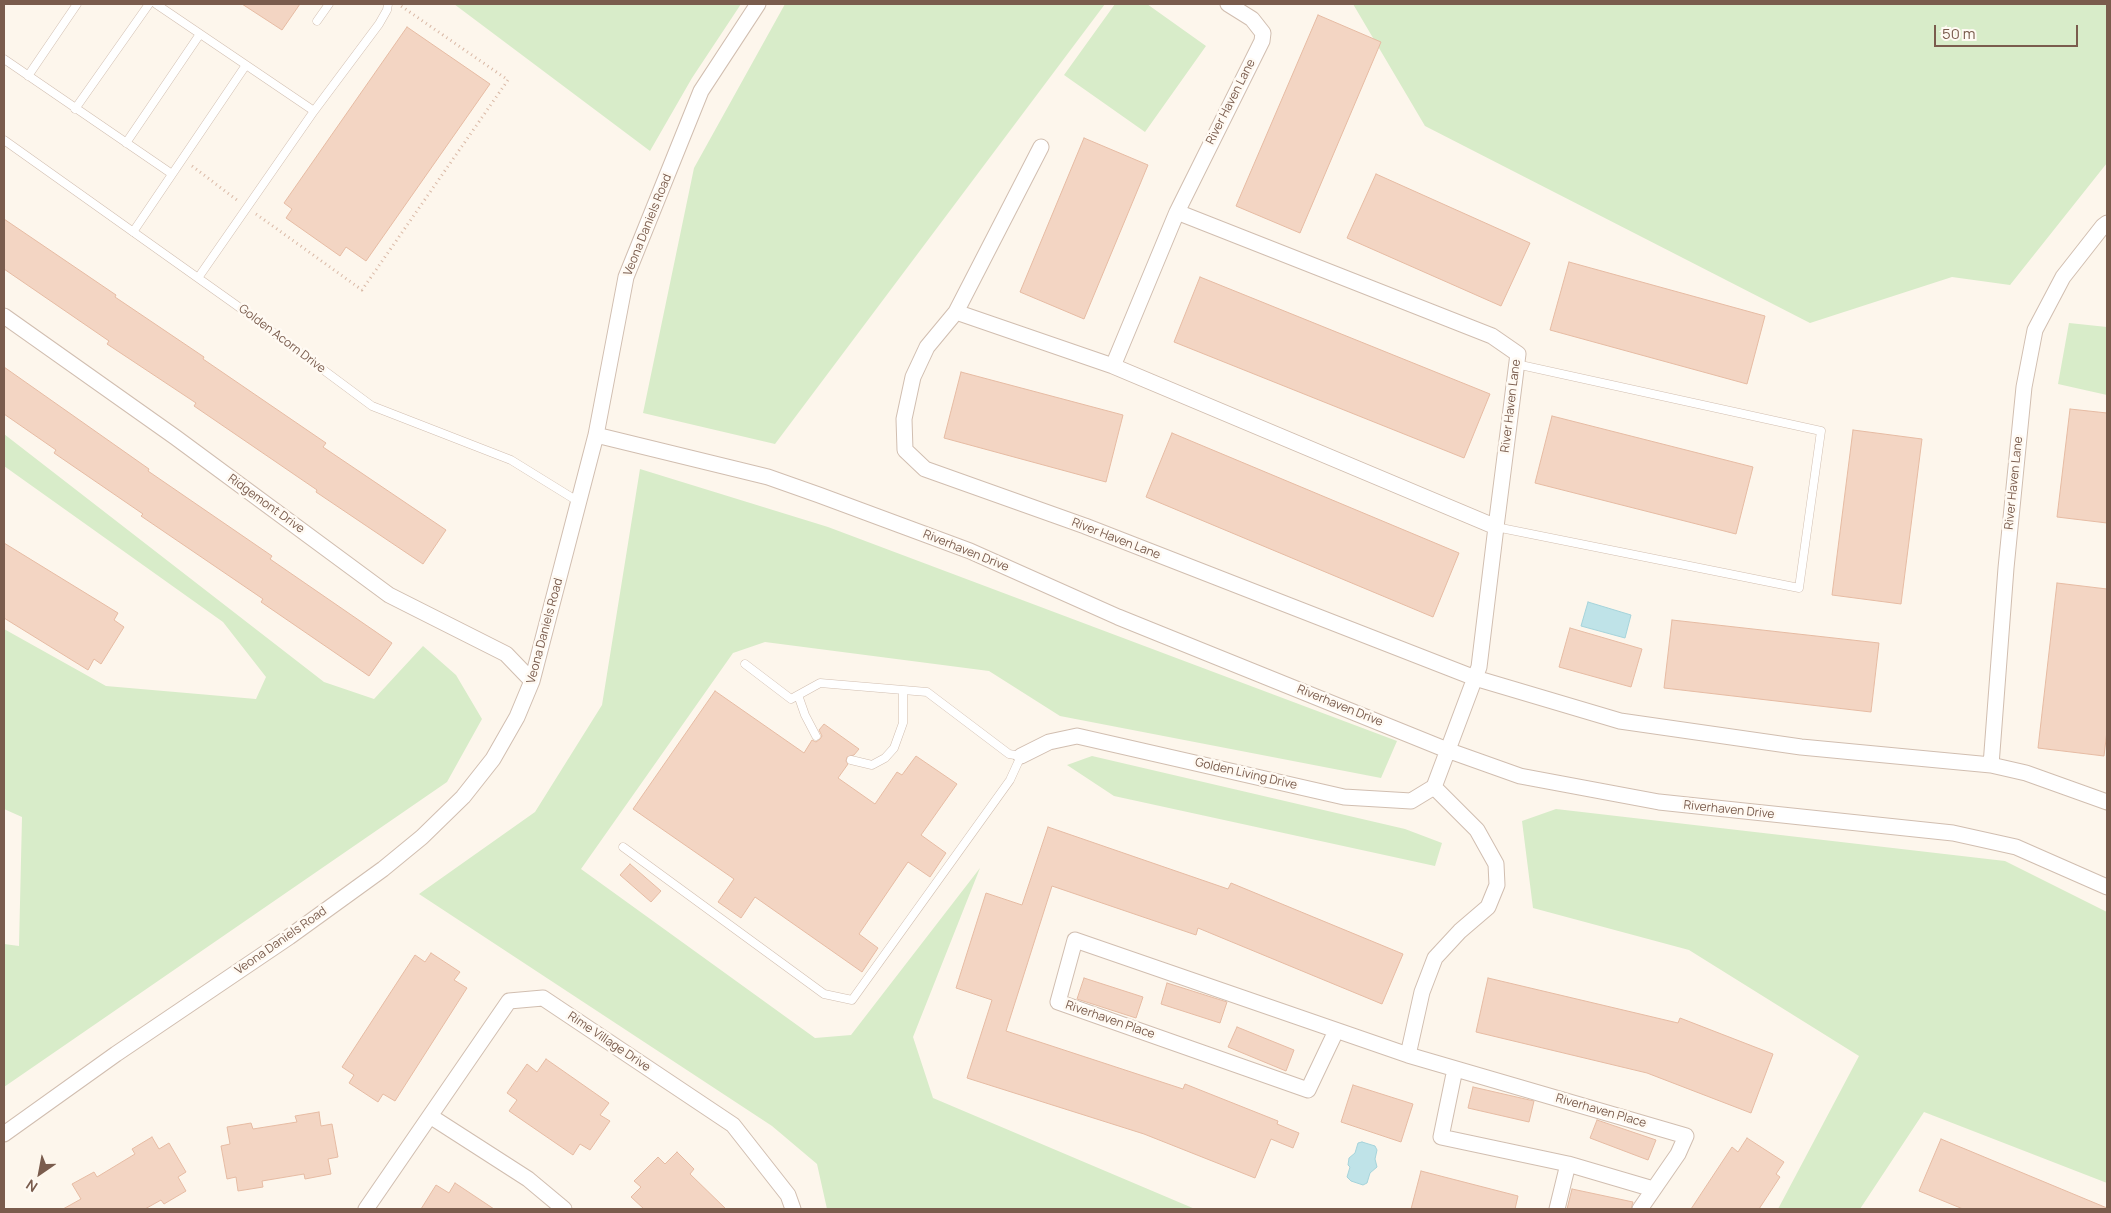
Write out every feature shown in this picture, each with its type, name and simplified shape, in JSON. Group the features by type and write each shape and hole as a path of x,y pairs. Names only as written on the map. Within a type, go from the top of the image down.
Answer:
{"street":[{"name":"Veona Daniels Road","path":"4,1134 116,1054 289,937 383,869 422,837 463,797 493,759 517,717 532,682 596,435 626,278 701,91 758,4"},
{"name":"River Haven Lane","path":"1113,366 1177,212 1262,41 1263,33 1252,19 1228,4"},
{"name":"River Haven Lane","path":"1040,147 956,312 927,347 913,377 904,418 905,450 925,469 1085,526 1475,678 1620,721 1801,747 1990,765 2026,773 2107,802"},
{"name":"River Haven Lane","path":"1177,212 1492,336 1518,354 1479,667 1447,750"},
{"name":"River Haven Lane","path":"1990,765 2006,568 2024,387 2035,330 2064,277 2107,223"},
{"path":"956,312 1113,366 1496,527"},
{"name":"Ridgemont Drive","path":"4,316 175,437 389,594 506,654 532,682"},
{"name":"Riverhaven Drive","path":"596,435 768,477 828,498 970,551 1118,617 1447,750 1520,776 1659,802 1953,833 2016,847 2107,887"},
{"name":"Golden Living Drive","path":"1021,756 1049,742 1078,736 1344,797 1411,801 1434,787"},
{"path":"1408,1055 1422,992 1435,958 1460,931 1488,907 1497,885 1496,864 1477,830 1434,787 1447,750"},
{"name":"Riverhaven Place","path":"1336,1031 1308,1090 1058,1002 1074,940 1408,1055 1686,1136 1678,1154 1640,1209"},
{"name":"Rime Village Drive","path":"366,1209 509,1001 543,998 733,1125 788,1195 793,1209"},
{"path":"1455,1069 1441,1137 1568,1164 1653,1189"},
{"path":"430,1116 528,1179 564,1209"},
{"path":"1557,1209 1568,1164"}],"lane":[{"path":"28,76 77,4"},
{"path":"76,108 149,4"},
{"path":"156,4 314,111"},
{"path":"317,21 329,4"},
{"path":"198,278 314,111 379,24 387,10 388,4"},
{"path":"126,143 200,34"},
{"path":"4,59 172,174"},
{"path":"133,232 246,65"},
{"name":"Golden Acorn Drive","path":"4,140 198,278 372,406 511,460 579,502"},
{"path":"1496,527 1798,588 1821,431 1516,364"},
{"path":"623,846 824,994 852,1000 1010,780 1021,756 1009,754 927,692 820,683 791,699 744,664"},
{"path":"851,760 872,765 885,758 894,748 902,722 903,690"},
{"path":"798,695 805,715 816,736"}],"path":[{"path":"182,159 362,290 508,80 399,4"}],"green space":[{"path":"454,4 741,4 692,78 650,151"},
{"path":"785,4 1105,4 775,444 643,413 694,168"},
{"path":"1115,4 1147,4 1206,46 1145,132 1064,75"},
{"path":"1353,4 2107,4 2107,163 2010,285 1952,277 1810,323 1425,126"},
{"path":"2069,323 2107,327 2107,395 2058,384"},
{"path":"4,434 324,682 374,699 423,646 456,675 482,719 447,782 4,1087 4,944 19,946 22,817 4,809 4,629 106,686 256,699 266,677 223,622 4,466"},
{"path":"640,469 828,527 1397,741 1381,778 1060,716 989,671 765,642 733,653 581,869 815,1038 851,1035 980,868 913,1037 933,1098 1195,1209 827,1209 817,1164 772,1126 419,894 535,812 602,705"},
{"path":"1092,756 1405,829 1442,843 1435,866 1114,796 1067,765"},
{"path":"1556,809 2005,861 2107,912 2107,1183 1924,1112 1860,1209 1778,1209 1859,1056 1689,950 1533,908 1522,821"}],"water":[{"path":"1588,602 1631,615 1625,638 1581,626"},
{"path":"1362,1142 1375,1146 1377,1150 1375,1159 1377,1167 1370,1173 1367,1183 1363,1185 1351,1181 1347,1177 1350,1167 1348,1165 1349,1158 1355,1153 1358,1143"}],"building":[{"path":"242,4 300,4 282,30"},
{"path":"1318,15 1381,42 1300,233 1236,206"},
{"path":"407,27 490,84 366,261 346,247 340,256 286,218 292,209 284,203"},
{"path":"1084,138 1148,165 1084,319 1020,292"},
{"path":"1376,174 1530,243 1501,306 1347,238"},
{"path":"4,219 116,295 115,297 326,443 323,447 446,530 423,564 316,492 317,490 194,406 196,403 107,344 109,341 4,269"},
{"path":"1569,262 1765,316 1747,384 1550,330"},
{"path":"1200,277 1490,394 1464,458 1174,342"},
{"path":"4,367 149,469 148,471 272,556 270,559 392,643 369,676 261,602 263,599 141,516 143,514 54,453 56,450 4,414"},
{"path":"961,372 1123,415 1106,482 944,438"},
{"path":"2070,409 2107,413 2107,523 2057,517"},
{"path":"1552,416 1753,467 1736,534 1535,483"},
{"path":"1853,430 1922,439 1901,604 1832,595"},
{"path":"1172,433 1459,553 1433,617 1146,497"},
{"path":"4,543 118,613 114,620 124,627 101,664 94,659 88,670 4,618"},
{"path":"2057,583 2107,589 2107,731 2104,756 2038,748"},
{"path":"1672,620 1879,643 1871,712 1664,688"},
{"path":"1570,628 1642,649 1631,687 1559,667"},
{"path":"715,691 804,753 812,740 816,742 820,739 822,736 819,730 824,724 859,749 854,755 847,757 846,761 848,764 838,778 875,804 897,772 902,775 916,756 957,784 921,835 946,853 930,877 908,862 859,934 878,948 862,972 755,897 741,918 718,902 734,879 633,809"},
{"path":"1048,827 1228,889 1231,883 1403,954 1382,1004 1198,928 1196,935 1052,886 1006,1031 1183,1089 1185,1084 1278,1121 1277,1124 1299,1133 1293,1148 1271,1139 1255,1178 1144,1134 967,1078 992,1000 956,988 986,893 1022,905"},
{"path":"630,864 661,891 651,902 620,875"},
{"path":"431,953 460,972 454,980 467,988 395,1101 383,1094 378,1102 349,1083 354,1075 342,1067 415,955 425,962"},
{"path":"1084,978 1143,997 1136,1018 1077,999"},
{"path":"1488,978 1678,1023 1680,1018 1773,1054 1751,1113 1647,1073 1476,1032"},
{"path":"1167,983 1227,1002 1220,1023 1161,1004"},
{"path":"1237,1027 1294,1050 1286,1071 1228,1047"},
{"path":"546,1059 609,1103 600,1115 610,1121 590,1150 580,1144 573,1155 509,1111 517,1100 507,1093 527,1064 537,1072"},
{"path":"1353,1085 1413,1104 1401,1142 1341,1122"},
{"path":"1473,1087 1534,1101 1529,1122 1468,1108"},
{"path":"319,1112 321,1126 332,1124 338,1157 328,1159 331,1174 305,1179 304,1174 262,1181 263,1187 238,1191 236,1177 227,1179 221,1146 230,1144 227,1127 251,1123 253,1129 297,1122 295,1116"},
{"path":"1597,1120 1656,1140 1648,1160 1590,1138"},
{"path":"152,1137 159,1149 169,1143 186,1172 178,1177 186,1191 164,1204 161,1200 145,1209 63,1209 81,1199 72,1184 94,1172 97,1177 135,1154 132,1149"},
{"path":"1747,1138 1784,1162 1776,1174 1780,1177 1759,1209 1691,1209 1732,1147 1738,1152"},
{"path":"1941,1139 2107,1209 1963,1209 1919,1191"},
{"path":"677,1152 694,1169 690,1174 726,1209 644,1209 631,1197 641,1187 634,1181 658,1157 665,1164"},
{"path":"1421,1171 1518,1196 1515,1209 1411,1209"},
{"path":"455,1183 494,1209 421,1209 436,1185 449,1193"},
{"path":"1572,1189 1633,1202 1631,1209 1567,1209"}]}
